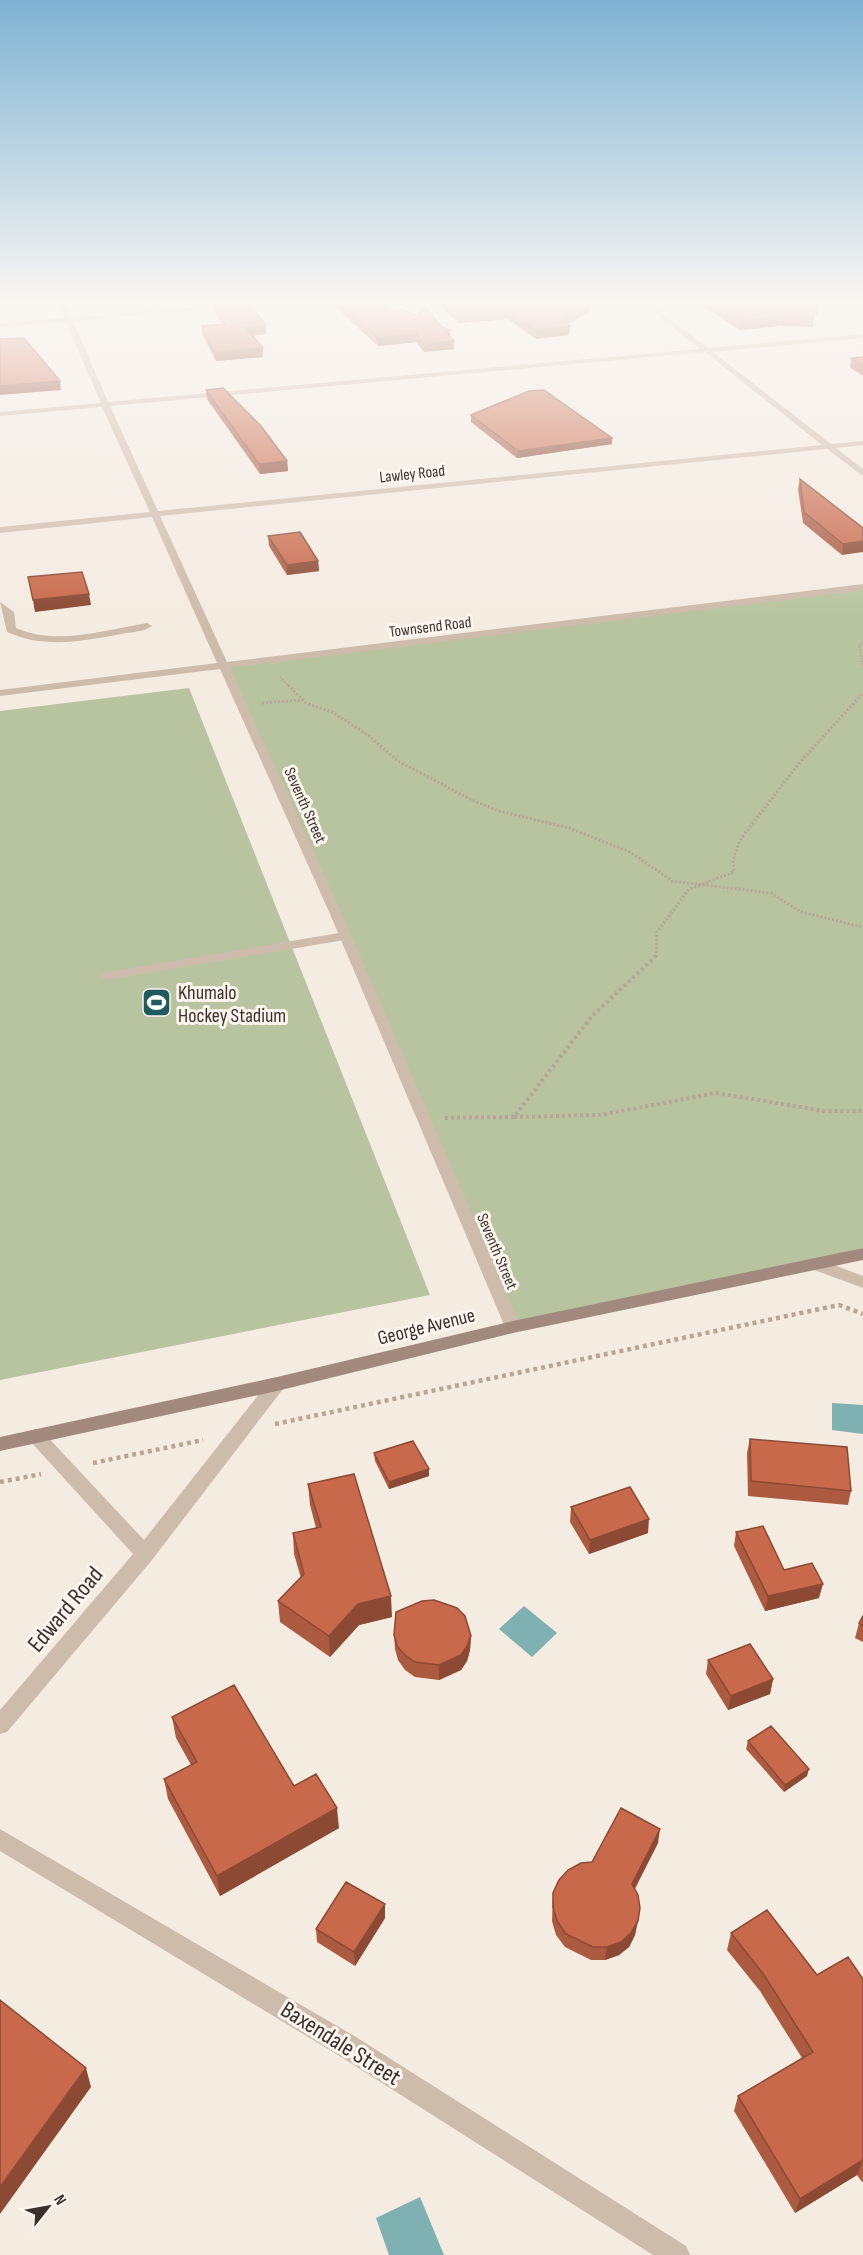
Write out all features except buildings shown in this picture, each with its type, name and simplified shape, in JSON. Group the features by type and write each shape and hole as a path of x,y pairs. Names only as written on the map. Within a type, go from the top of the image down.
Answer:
{"main road":[{"name":"George Avenue","path":"0,1444 277,1384 513,1327 863,1254"}],"street":[{"path":"0,414 92,405"},
{"name":"Seventh Street","path":"106,405 244,707 513,1327"},
{"path":"776,405 863,473"},
{"name":"Lawley Road","path":"0,531 863,443"},
{"name":"Townsend Road","path":"0,693 863,587"},
{"path":"0,605 9,612 11,630 24,638 65,638 147,626"},
{"path":"106,976 345,936"},
{"path":"815,1264 863,1282"},
{"name":"Edward Road","path":"0,1725 145,1554 277,1384"},
{"path":"36,1436 145,1554"},
{"name":"Baxendale Street","path":"0,1839 347,2046 676,2255"}],"path":[{"path":"863,642 859,646 863,666"},
{"path":"271,661 278,675 303,700 332,712 368,735 398,761 472,800 499,811 569,828 630,852 672,881 696,886 771,893 801,912 863,927"},
{"path":"514,1117 592,1016 657,956 657,932 689,889 734,872 733,860 740,840 800,762 863,693"},
{"path":"244,707 263,702 303,700"},
{"path":"424,1119 600,1115 716,1093 824,1111 863,1111"},
{"path":"0,1482 839,1305 863,1314"}],"green space":[{"path":"863,588 863,1248 513,1327 225,666"},
{"name":"Khumalo Hockey Stadium","path":"189,688 430,1295 0,1380 0,711"}],"water":[{"path":"832,1403 863,1405 863,1434 832,1430"},
{"path":"524,1606 557,1633 532,1657 499,1629"},
{"path":"420,2197 444,2255 389,2255 376,2218"}],"place":[{"name":"Khumalo Hockey Stadium","path":"157,1003"}]}
